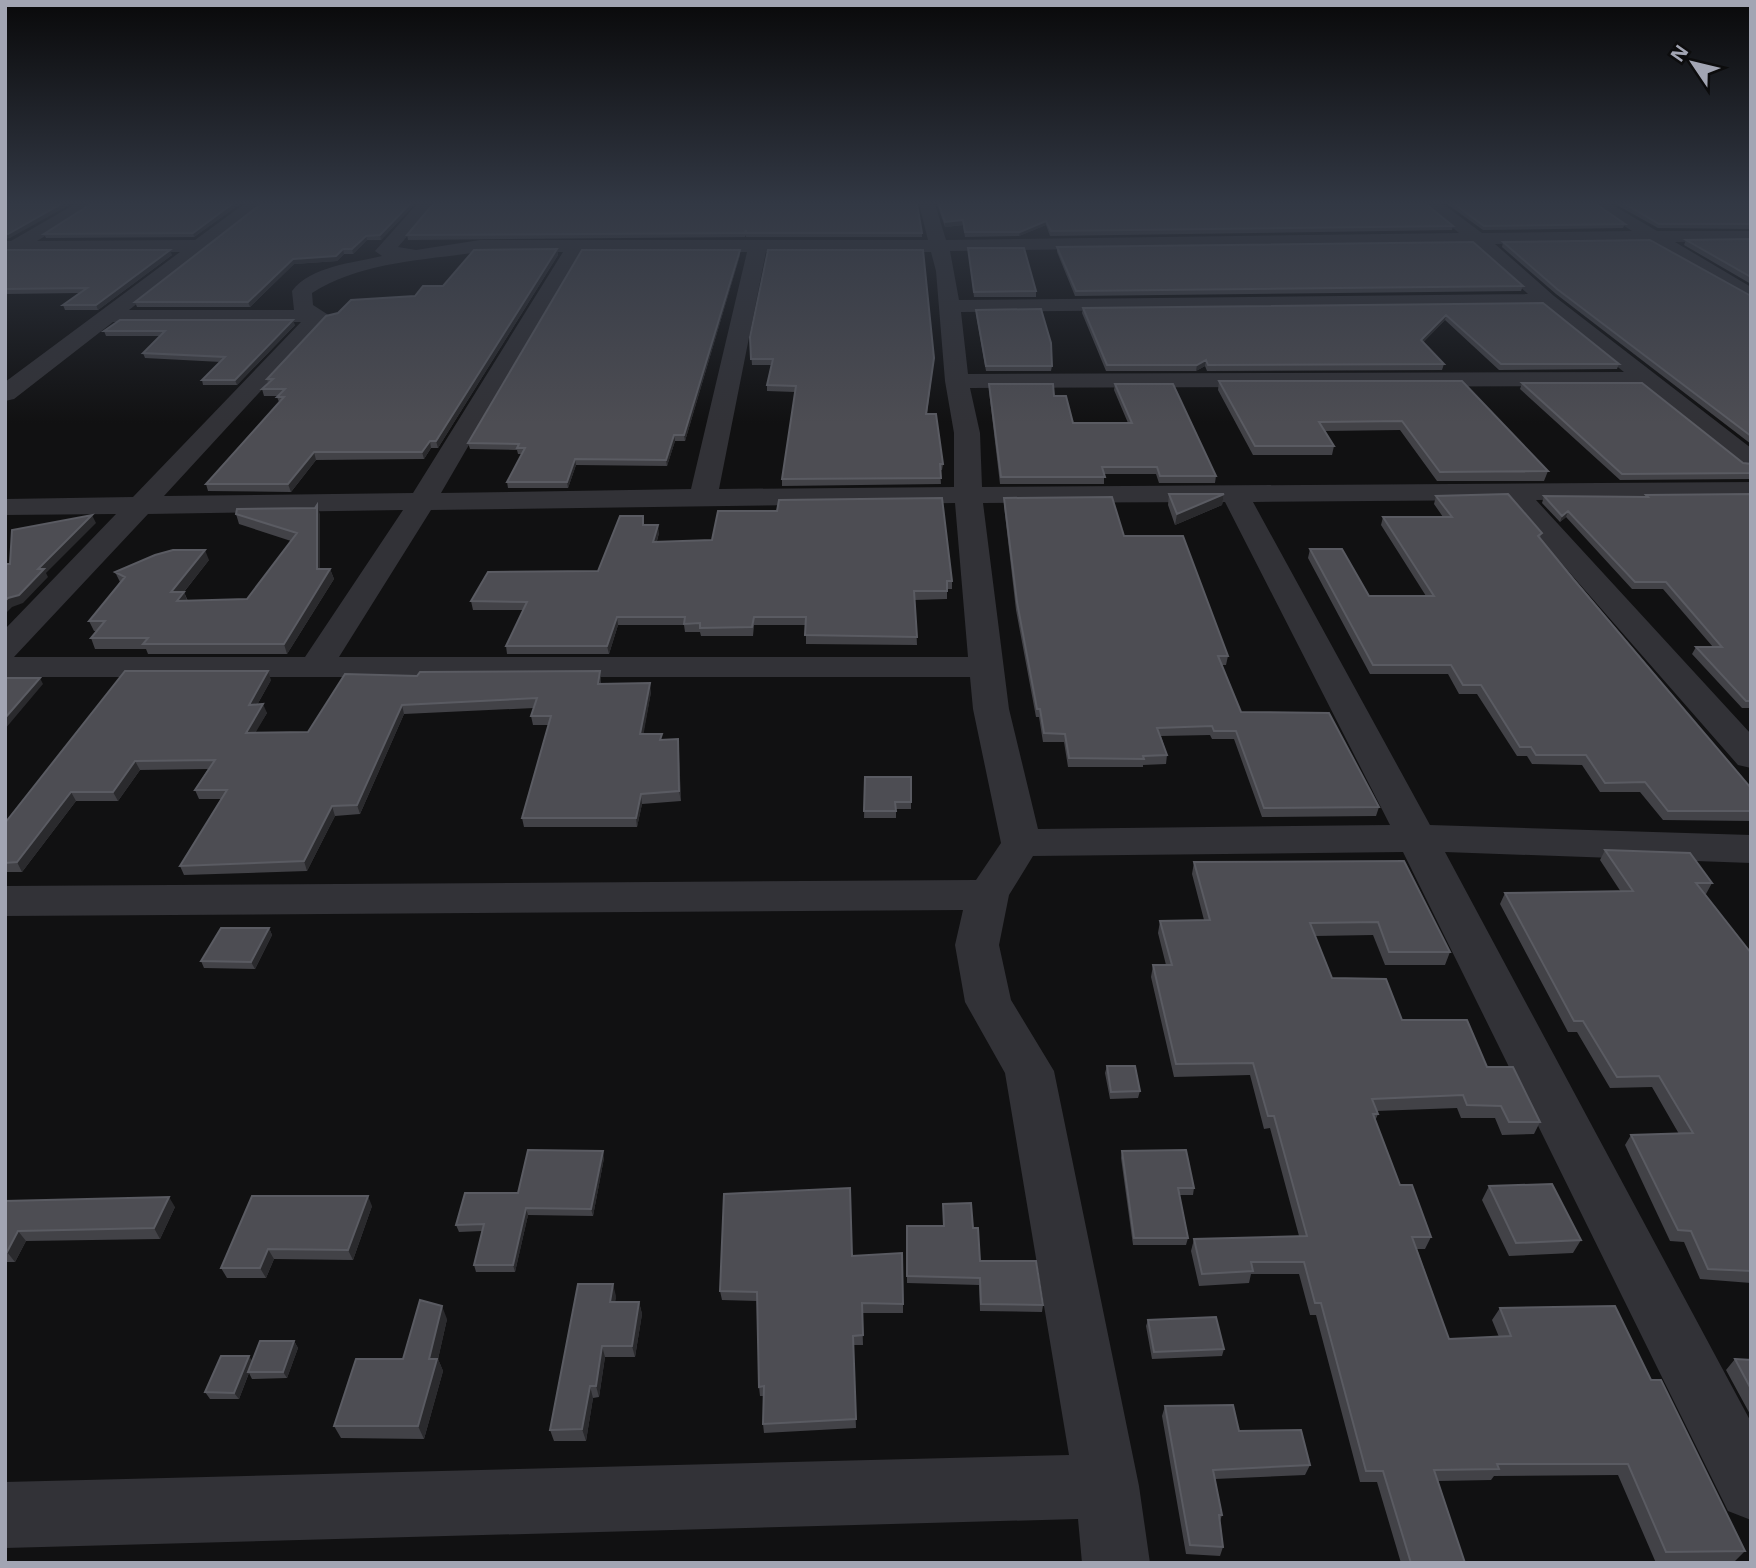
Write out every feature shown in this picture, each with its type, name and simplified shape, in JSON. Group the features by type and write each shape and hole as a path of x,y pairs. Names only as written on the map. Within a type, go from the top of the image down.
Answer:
{"street":[{"path":"5,394 159,277"},
{"path":"319,316 303,307 302,291 324,277"},
{"path":"316,666 422,502 557,277"},
{"path":"703,499 751,277"},
{"path":"945,277 957,381 967,433 968,495 991,709 1021,843 988,895 976,945 988,1002 1029,1071 1107,1486 1116,1563"},
{"path":"1522,277 1751,461"},
{"path":"1720,277 1751,296"},
{"path":"950,306 1547,300"},
{"path":"107,317 319,316"},
{"path":"5,649 319,316"},
{"path":"957,381 1646,379"},
{"path":"1512,490 1751,757"},
{"path":"5,507 968,495 1751,490"},
{"path":"1234,493 1417,838 1751,1488"},
{"path":"5,667 988,667"},
{"path":"1021,843 1417,838 1751,849"},
{"path":"5,901 988,895"},
{"path":"5,1515 1107,1486"}],"building":[{"path":"5,277 133,277 96,305 63,305 87,288 5,289"},
{"path":"167,277 274,277 248,302 135,302"},
{"path":"451,277 539,277 436,441 430,441 422,452 314,452 288,484 206,484 284,397 277,397 285,389 262,389 273,379 267,379 326,316 338,313 351,300 415,296 423,286 443,286"},
{"path":"566,277 732,277 684,435 674,435 666,460 575,459 567,482 507,482 525,448 517,448 519,444 468,443"},
{"path":"762,277 926,277 934,358 926,414 936,414 943,464 940,464 941,478 782,479 796,386 767,385 773,359 751,359 750,337"},
{"path":"972,277 1032,277 1036,291 974,292"},
{"path":"1070,277 1513,277 1523,286 1076,291"},
{"path":"1543,277 1717,277 1751,296 1751,436"},
{"path":"1543,303 1619,364 1501,364 1446,315 1421,340 1444,364 1208,365 1206,360 1197,365 1107,365 1083,308"},
{"path":"1041,309 1051,343 1052,366 986,366 976,310"},
{"path":"120,320 293,320 235,380 202,380 225,357 143,353 165,331 104,331"},
{"path":"1219,381 1462,381 1548,471 1440,472 1402,421 1319,422 1334,446 1255,446"},
{"path":"1522,383 1642,383 1743,463 1751,464 1751,473 1622,474"},
{"path":"989,384 1053,384 1054,396 1066,396 1073,423 1132,423 1115,384 1173,384 1216,476 1160,476 1157,467 1102,467 1105,477 1001,477"},
{"path":"1169,494 1224,494 1177,514"},
{"path":"1508,494 1542,533 1538,536 1574,580 1751,788 1751,811 1668,811 1645,782 1605,783 1586,755 1536,755 1531,747 1520,747 1481,685 1463,685 1451,665 1373,665 1310,549 1342,549 1369,596 1434,596 1383,517 1452,517 1436,496"},
{"path":"1751,494 1751,701 1746,701 1696,647 1722,647 1666,582 1635,582 1568,511 1562,516 1544,496"},
{"path":"1112,497 1124,536 1183,536 1228,656 1218,656 1241,712 1329,713 1379,807 1264,808 1236,731 1214,731 1212,726 1157,728 1167,755 1143,756 1144,759 1069,758 1065,734 1044,733 1017,602 1004,498"},
{"path":"942,498 952,581 947,581 947,591 914,591 917,637 805,635 806,617 754,617 752,627 700,628 700,623 684,624 685,617 617,617 607,646 506,646 527,602 471,601 488,572 598,571 620,516 643,516 643,525 658,525 653,542 712,540 718,511 777,511 779,500"},
{"path":"317,505 317,569 330,569 284,644 143,644 148,638 91,638 105,621 89,621 125,577 115,572 173,550 205,550 171,592 184,592 177,601 247,599 297,533 236,514 237,509 315,508"},
{"path":"92,515 38,569 44,569 19,595 5,601 5,564 10,564 12,530"},
{"path":"125,671 268,671 249,705 263,704 246,733 308,732 345,674 417,676 420,672 600,671 598,684 650,683 640,734 662,734 660,740 678,739 679,791 641,794 636,818 522,818 551,716 531,716 537,698 402,705 357,805 332,806 304,861 180,866 227,790 195,790 215,760 135,761 113,792 71,792 17,862 5,863 5,823"},
{"path":"5,678 40,678 5,718"},
{"path":"865,777 911,777 911,802 895,802 896,811 864,811"},
{"path":"1605,850 1690,853 1712,883 1696,883 1751,953 1751,1271 1708,1269 1691,1231 1678,1230 1631,1135 1693,1133 1659,1076 1617,1077 1583,1021 1574,1021 1505,893 1633,891"},
{"path":"1404,861 1450,952 1389,952 1378,922 1310,923 1332,978 1386,979 1402,1020 1467,1020 1487,1067 1513,1067 1540,1122 1509,1122 1501,1106 1467,1105 1463,1095 1372,1099 1378,1114 1373,1114 1400,1185 1412,1185 1431,1237 1412,1237 1449,1339 1511,1336 1500,1308 1615,1306 1651,1380 1661,1380 1745,1551 1666,1552 1628,1464 1497,1464 1499,1469 1434,1470 1465,1563 1411,1563 1383,1471 1366,1471 1321,1303 1315,1303 1304,1262 1251,1262 1253,1271 1202,1274 1194,1239 1307,1236 1274,1116 1268,1116 1253,1063 1176,1064 1153,965 1172,965 1160,921 1210,920 1194,862"},
{"path":"221,928 269,928 251,962 201,961"},
{"path":"1107,1066 1135,1066 1140,1091 1111,1092"},
{"path":"528,1150 603,1151 591,1209 526,1208 513,1265 474,1265 484,1224 456,1225 465,1193 518,1193"},
{"path":"1186,1150 1194,1188 1178,1188 1188,1238 1134,1238 1122,1151"},
{"path":"1552,1184 1581,1240 1516,1243 1489,1186"},
{"path":"850,1188 852,1256 902,1253 903,1304 862,1303 863,1335 853,1336 856,1419 763,1424 764,1386 759,1387 757,1292 720,1291 724,1194"},
{"path":"252,1196 368,1196 348,1250 268,1249 260,1268 221,1268"},
{"path":"169,1197 154,1228 18,1231 5,1252 5,1201"},
{"path":"971,1203 973,1228 978,1228 980,1261 1036,1261 1043,1305 981,1304 980,1278 907,1276 907,1226 944,1226 943,1204"},
{"path":"578,1284 613,1284 610,1302 639,1302 632,1346 602,1346 596,1386 590,1386 582,1429 550,1430"},
{"path":"420,1300 442,1306 429,1359 437,1359 418,1426 334,1426 356,1359 403,1359"},
{"path":"1216,1317 1224,1349 1154,1352 1148,1320"},
{"path":"260,1341 294,1341 283,1372 248,1372"},
{"path":"221,1356 249,1356 234,1393 205,1392"},
{"path":"1735,1359 1751,1360 1751,1389"},
{"path":"1233,1405 1239,1431 1301,1430 1310,1465 1213,1470 1222,1515 1219,1515 1223,1547 1190,1545 1165,1406"}]}
